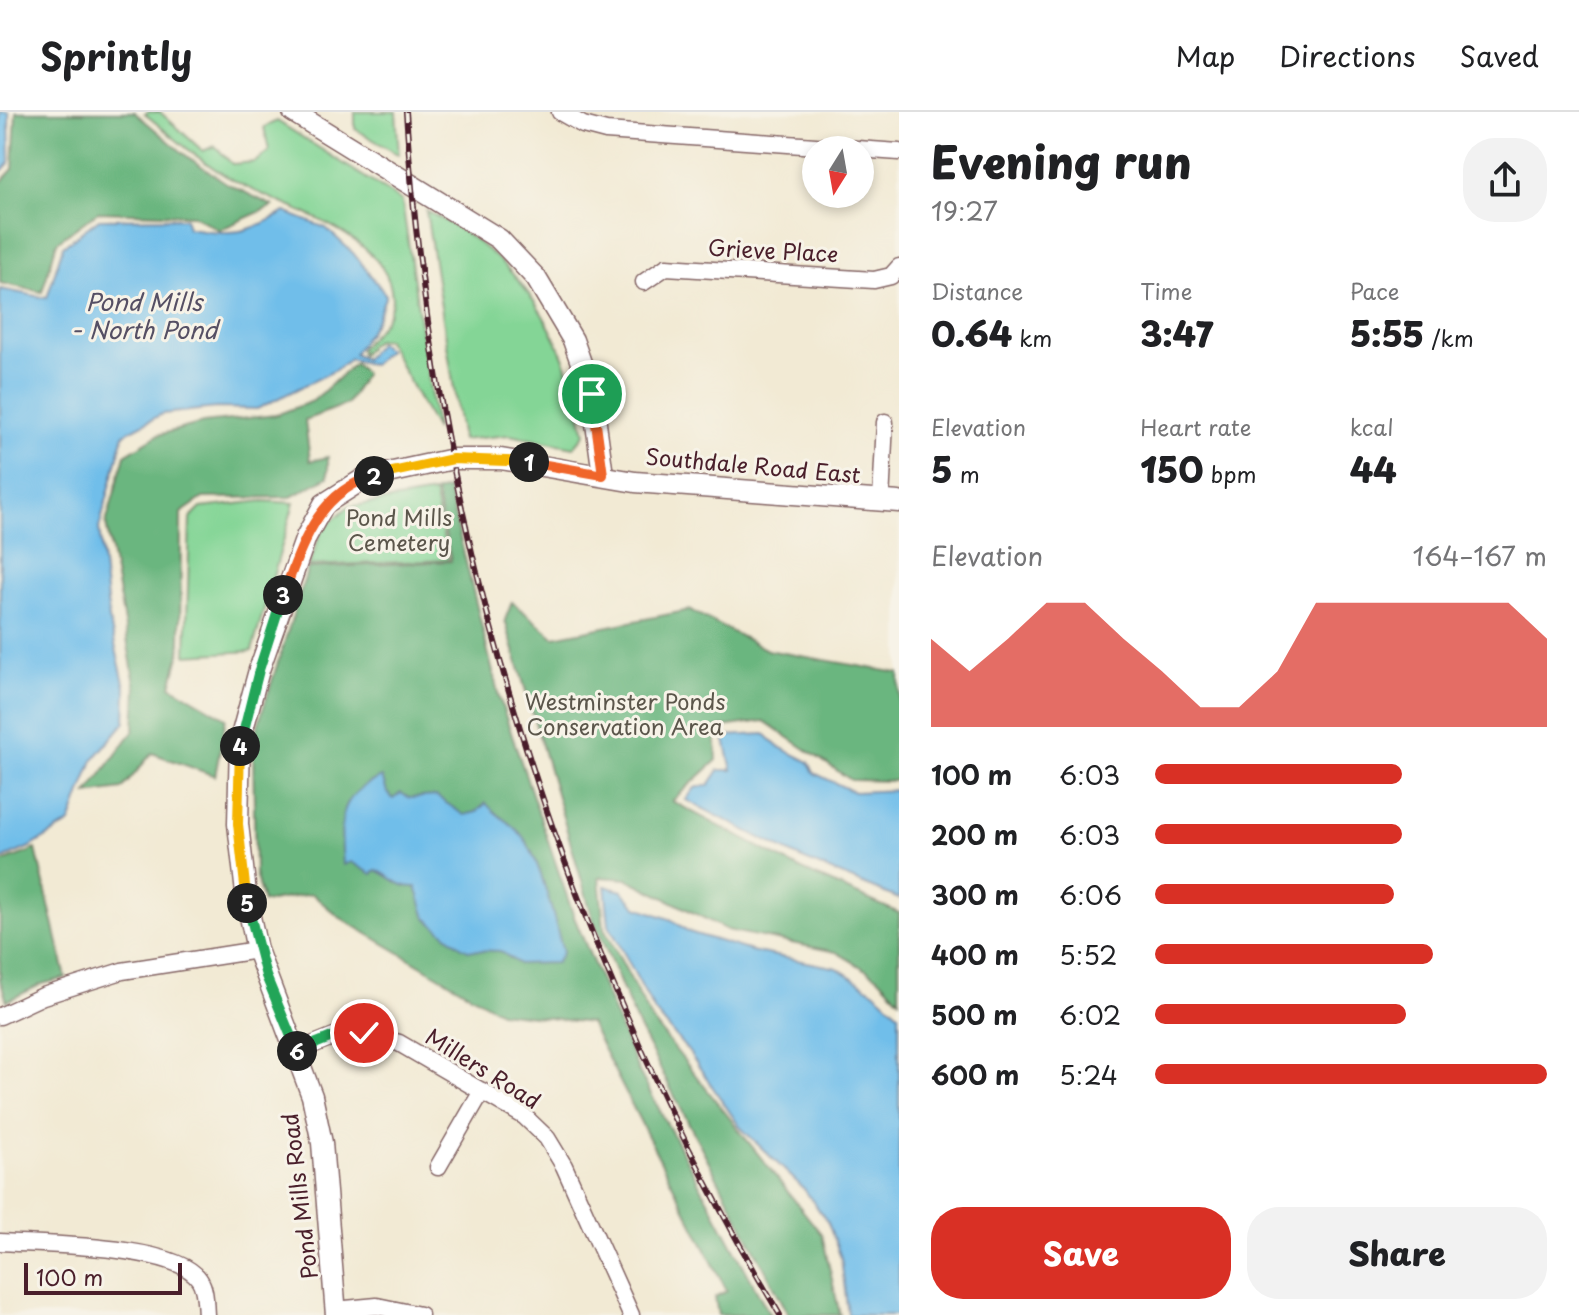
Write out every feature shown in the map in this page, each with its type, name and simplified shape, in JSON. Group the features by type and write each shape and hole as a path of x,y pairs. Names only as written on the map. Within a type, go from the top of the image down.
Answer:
{"main road":[{"path":"293,112 499,239 536,278 573,340 592,394 603,475"},
{"name":"Pond Mills Road","path":"336,1313 322,1143 297,1051 257,950 247,902 238,824 240,740 283,595 306,537 324,504 365,478 453,459 501,459 603,475"},
{"name":"Southdale Road East","path":"603,475 635,482 890,501"}],"street":[{"path":"560,112 583,125 606,131 899,152"},
{"name":"Grieve Place","path":"644,282 666,267 874,280 891,276 899,267"},
{"path":"885,422 890,501"},
{"path":"0,1016 43,996 122,971 257,950"},
{"name":"Millers Road","path":"297,1051 337,1035 364,1033 399,1043 524,1116 547,1138 564,1166 631,1315"},
{"path":"438,1167 482,1091"},
{"path":"0,1242 86,1245 183,1265 199,1279 206,1315"},
{"path":"336,1313 377,1306 420,1315"}],"green space":[{"path":"16,112 134,112 188,157 228,184 273,206 219,230 193,215 98,212 57,242 42,292 0,283 0,183 13,169"},
{"path":"160,112 203,151 215,146 232,164 255,162 269,151 264,127 277,121 402,201 436,430 386,339 374,341 361,355 360,349 389,312 392,298 386,275 373,256 329,225 221,173 145,114"},
{"path":"355,112 396,112 399,155 355,129"},
{"path":"426,211 460,229 489,251 534,302 552,331 577,398 585,434 574,447 509,435 462,440"},
{"path":"355,363 365,374 347,404 305,420 310,461 328,457 328,477 291,497 203,498 181,513 180,652 171,686 226,718 215,776 152,753 122,789 87,794 134,730 136,689 106,523 125,455 158,435 203,423 276,415 313,401"},
{"path":"448,489 499,697 574,917 638,1070 770,1315 718,1315 715,1297 727,1291 590,1023 500,1012 339,917 312,894 263,902 255,873 253,741 308,568 451,561 436,492"},
{"name":"Pond Mills Cemetery","path":"434,493 448,560 309,566 322,529 348,507"},
{"name":"Pond Mills Cemetery","path":"263,501 294,503 252,651 186,655 190,519 201,508"},
{"name":"Westminster Ponds Conservation Area","path":"512,602 554,637 690,610 767,650 899,673 899,781 851,780 764,721 715,728 717,760 672,801 802,870 899,913 899,999 878,977 836,952 727,930 628,879 599,877 604,928 652,1020 822,1235 840,1315 789,1315 639,1028 593,919 505,620"},
{"path":"36,849 66,978 42,984 7,1001 0,980 0,863"}],"water":[{"path":"0,112 9,112 10,162 0,173"},
{"name":"Pond Mills - North Pond","path":"285,212 326,228 353,253 386,295 376,321 354,354 364,359 379,343 388,350 372,365 350,359 334,371 257,409 216,408 162,414 124,434 99,528 109,619 126,691 125,722 93,760 70,823 30,847 0,860 0,289 47,298 63,246 99,219 185,218 188,228 229,232 249,229"},
{"path":"765,734 777,746 809,762 814,773 854,792 899,790 899,899 800,858 686,800 695,788 709,785 719,770 732,770 724,736"},
{"path":"382,777 393,799 401,793 409,798 436,796 464,815 476,812 486,803 519,832 540,871 551,907 563,952 556,963 519,964 500,951 468,950 426,918 416,887 400,884 376,870 372,874 351,862 343,865 341,835 344,811 356,792"},
{"path":"605,886 622,891 637,907 672,920 689,932 751,951 837,968 875,992 899,1014 899,1315 848,1315 841,1258 828,1223 804,1189 740,1127 688,1051 655,1012 609,925"}],"railway":[{"path":"406,112 421,270 445,427 479,582 522,735 574,886 634,1033 703,1176 780,1315"}],"route":[{"path":"364,1033 337,1035 297,1051 257,950 247,902 238,824 240,740 283,595 306,537 324,504 365,478 453,459 501,459 603,475 592,394"}]}
